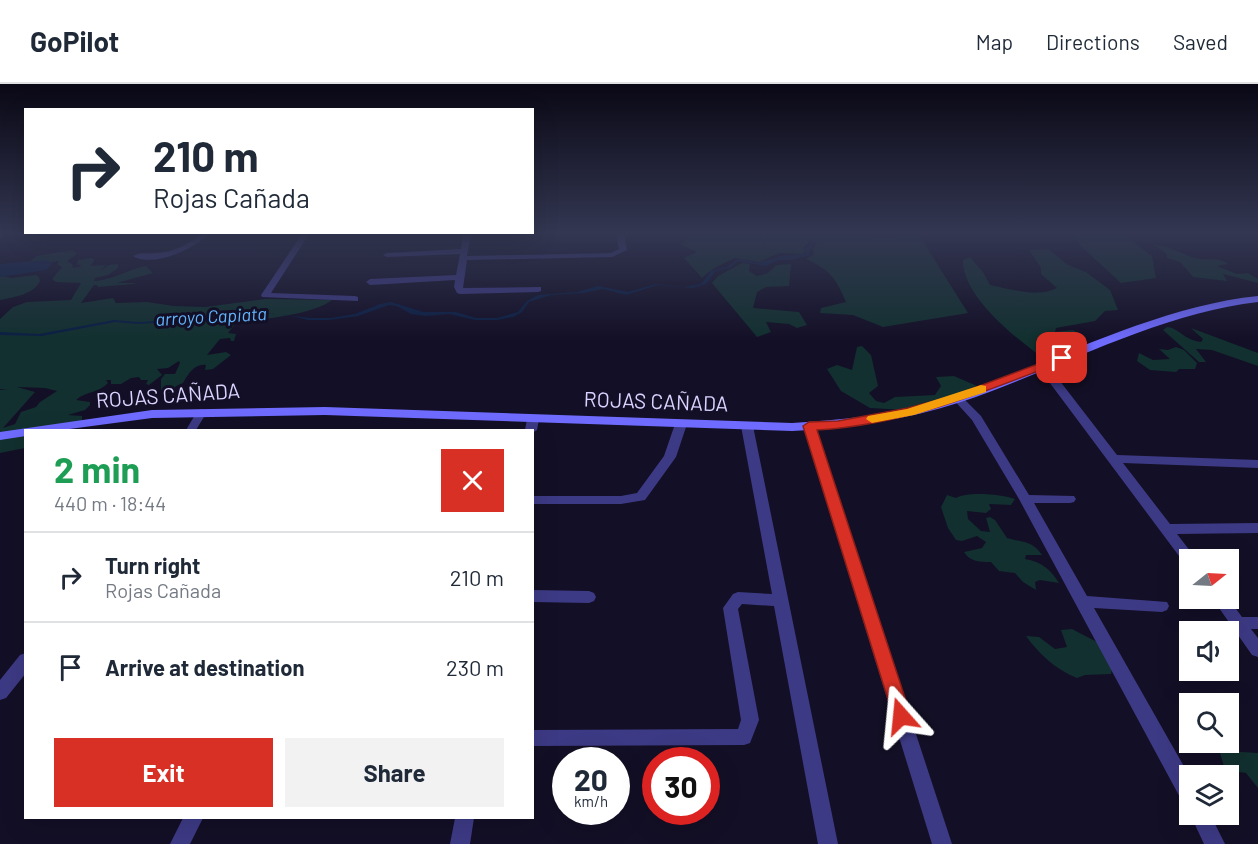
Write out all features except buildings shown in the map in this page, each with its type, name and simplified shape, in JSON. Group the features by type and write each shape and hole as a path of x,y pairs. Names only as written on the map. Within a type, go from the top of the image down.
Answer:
{"main road":[{"name":"ROJAS CAÑADA","path":"41,429 152,414 325,411 532,425 809,426 877,418 957,398 1042,365 1191,313 1258,299"},
{"path":"0,436 24,432"}],"street":[{"path":"282,269 265,295 355,299"},
{"path":"461,269 458,287 460,291 538,289"},
{"path":"370,282 460,277"},
{"path":"1042,365 1182,549"},
{"path":"957,398 977,418 1025,499 1179,776"},
{"path":"191,429 202,412"},
{"path":"534,500 621,500 641,496 670,458 681,424"},
{"path":"747,426 828,844"},
{"path":"809,426 942,844"},
{"path":"1113,459 1258,464"},
{"path":"1025,499 1070,500"},
{"path":"1167,529 1258,528"},
{"path":"534,596 589,597"},
{"path":"534,738 744,737 750,720 729,608 738,598 781,600"},
{"path":"1083,602 1162,606"},
{"path":"1227,609 1236,621"},
{"path":"1239,623 1258,623"},
{"path":"1239,624 1258,650"},
{"path":"0,693 24,663"},
{"path":"180,844 192,819"},
{"path":"460,844 465,819"},
{"path":"1205,825 1215,844"}],"green space":[{"path":"60,269 116,269 108,275 95,278 94,281 135,269 149,269 153,273 117,283 136,283 133,284 98,287 94,285 81,303 113,298 116,303 147,302 205,307 266,299 332,300 300,313 236,323 228,333 236,334 234,341 230,338 220,339 207,355 226,352 231,355 213,369 205,370 206,365 195,367 183,383 176,386 171,393 161,393 161,379 165,374 175,374 179,361 168,368 157,369 162,375 149,385 146,384 148,380 141,380 139,377 131,378 121,384 111,384 111,380 106,380 108,383 104,386 76,400 90,402 85,410 68,415 82,416 82,422 55,429 24,429 24,448 0,453 0,390 8,389 0,389 0,319 13,307 27,302 71,300 81,283 56,282 52,279","holes":["17,387 57,391 36,407 21,412 15,424 3,428 35,392"]},
{"path":"694,269 712,269 702,278"},
{"path":"730,269 749,269 757,276 772,269 791,269 789,286 766,287 757,292 753,308 799,312 807,325 797,328 789,324 766,322 771,332 757,337 712,283 718,276"},
{"path":"824,269 941,269 968,313 883,327 853,315 820,313 821,308 846,302 831,276"},
{"path":"964,269 981,269 990,285 1024,292 1042,292 1057,288 1041,274 1041,269 1079,269 1086,272 1110,290 1118,310 1105,311 1095,321 1056,328 1055,332 1073,330 1084,337 1086,342 1082,346 1068,340 1050,340 1052,348 1039,355 1003,326 991,313 971,287"},
{"path":"1106,269 1154,269 1156,278 1121,283"},
{"path":"1186,269 1226,269 1237,274 1248,273 1258,279 1258,283 1223,274 1227,281 1193,277"},
{"path":"0,275 11,278 36,275 40,281 28,292 0,300"},
{"path":"1167,327 1195,341 1201,342 1203,339 1191,328 1258,353 1258,366 1212,350 1196,349 1206,362 1199,362 1163,330"},
{"path":"862,346 871,355 878,386 869,393 876,401 884,403 895,397 935,395 941,386 936,377 954,376 977,386 951,398 906,410 870,408 841,391 827,369 837,365 852,370 857,347"},
{"path":"1176,347 1184,350 1197,363 1195,369 1179,369 1176,372 1150,370 1137,361 1139,353 1153,360 1170,359 1159,349 1168,350"},
{"path":"968,494 985,494 1015,499 1011,505 989,504 991,509 986,513 967,511 968,519 981,531 990,532 986,518 990,517 995,520 1007,538 1035,547 1042,555 1026,555 1025,559 1045,567 1059,583 1040,580 1035,582 1036,590 1023,582 1015,573 999,571 991,562 969,558 964,552 982,548 986,542 977,536 962,541 956,540 948,528 941,507 947,495 956,498"},
{"path":"1072,629 1097,642 1112,669 1111,674 1085,675 1077,678 1048,661 1026,636 1039,637 1055,649 1067,647 1061,630"},
{"path":"1220,753 1258,753 1258,788 1246,773 1239,772 1239,765 1224,765"}],"water":[{"path":"0,269 47,269 47,270 0,277"},
{"path":"723,269 716,271 706,284 693,288 658,285 626,295 603,289 583,293 551,295 529,302 522,312 513,317 497,320 475,320 449,314 426,316 411,314 397,306 389,305 358,316 308,320 292,316 331,318 355,314 391,302 423,312 456,312 476,318 497,318 518,312 527,301 538,295 577,292 598,286 628,292 656,284 684,287 701,284 711,271"},
{"path":"246,311 278,314 253,313 207,320 138,324 115,322 42,336 0,335 0,332 39,334 114,320 139,322 215,317"}],"slow traffic":[{"path":"872,419 910,412 981,389"}],"route":[{"path":"901,716 809,426 838,425 910,412 957,398 1062,358"}],"water label":[{"name":"arroyo Capiata","path":"211,317"}]}
